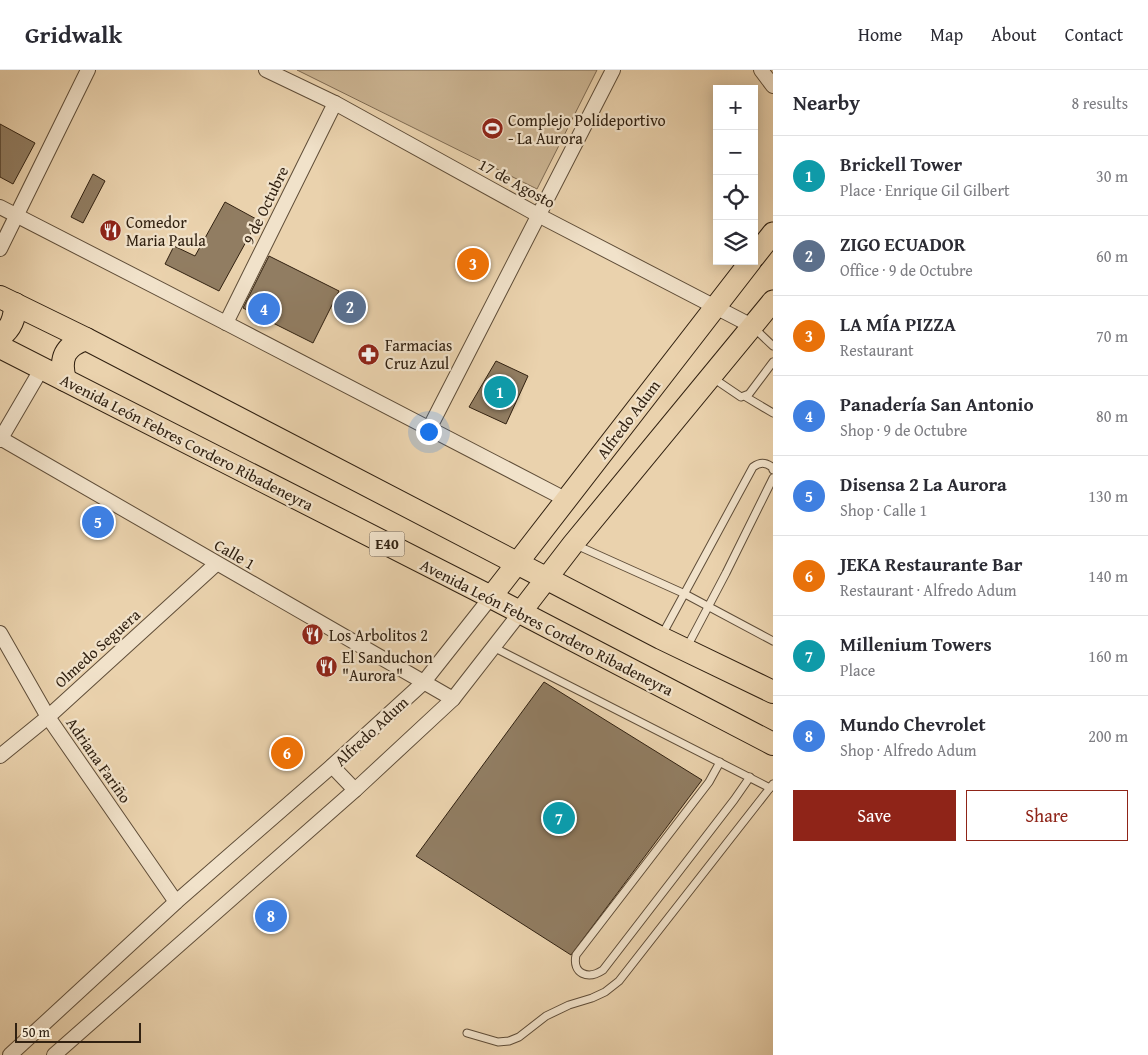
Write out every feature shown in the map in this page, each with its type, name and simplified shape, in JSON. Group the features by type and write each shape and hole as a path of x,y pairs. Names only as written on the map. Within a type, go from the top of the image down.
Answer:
{"highway":[{"path":"0,337 7,332 15,314 8,300"},
{"name":"E40","path":"8,300 86,338 661,638 773,692"},
{"path":"64,380 63,358 72,346 86,338"},
{"name":"Avenida León Febres Cordero Ribadeneyra","path":"0,347 491,597 773,744"}],"main road":[{"path":"758,252 773,233"},
{"name":"Alfredo Adum","path":"491,597 748,265"},
{"name":"Alfredo Adum","path":"520,613 573,544 752,326 772,306"}],"street":[{"path":"0,249 88,70"},
{"name":"17 de Agosto","path":"266,70 335,103 538,214 752,326"},
{"path":"430,429 613,70"},
{"path":"760,70 773,86"},
{"name":"9 de Octubre","path":"226,323 335,103"},
{"path":"0,207 567,500"},
{"path":"1,439 42,368"},
{"name":"Calle 1","path":"1,439 453,699"},
{"name":"Olmedo Seguera","path":"0,756 48,717 216,564"},
{"name":"Alfredo Adum","path":"10,1055 176,902 332,766 423,682 491,597"},
{"name":"Alfredo Adum","path":"54,1055 355,790 453,699 520,613"},
{"name":"Adriana Fariño","path":"0,633 48,717 176,902"},
{"path":"332,766 355,790"}],"lane":[{"path":"752,326 773,346"},
{"path":"746,397 773,362"},
{"path":"711,376 741,397 746,397 773,413"},
{"path":"661,638 753,467 759,463 765,463 772,467 773,470"},
{"path":"686,649 773,478"},
{"path":"573,544 685,594 773,641"},
{"path":"467,1033 498,1042 509,1041 519,1037 546,1016 569,1005 605,992 619,981 772,786 750,777 493,648"},
{"path":"720,762 709,782 576,955 574,965 576,969 593,975 603,970 750,777"}],"shaded area":[{"name":"Complejo Polideportivo - La Aurora","path":"297,70 597,70 537,189"}],"building":[{"path":"0,124 35,143 13,184 0,177"},
{"path":"93,174 105,181 83,223 71,217"},
{"path":"225,202 258,220 219,291 165,264 174,246 195,256"},
{"path":"269,256 339,291 313,343 243,308"},
{"path":"496,361 528,376 506,424 469,407"},
{"path":"98,507 112,517 99,537 85,527"},
{"path":"544,682 702,780 571,955 416,856"}],"place":[{"name":"Complejo Polideportivo - La Aurora","path":"492,129"},
{"name":"Comedor Maria Paula","path":"110,231"},
{"name":"LA MÍA PIZZA","path":"473,264"},
{"name":"ZIGO ECUADOR","path":"350,307"},
{"name":"Panadería San Antonio","path":"264,309"},
{"name":"Farmacias Cruz Azul","path":"369,354"},
{"name":"Brickell Tower","path":"500,392"},
{"name":"Disensa 2 La Aurora","path":"98,522"},
{"name":"Los Arbolitos 2","path":"313,635"},
{"name":"El Sanduchon \"Aurora\"","path":"326,666"},
{"name":"JEKA Restaurante Bar","path":"287,753"},
{"name":"Millenium Towers","path":"559,818"},
{"name":"Mundo Chevrolet","path":"271,916"}]}
